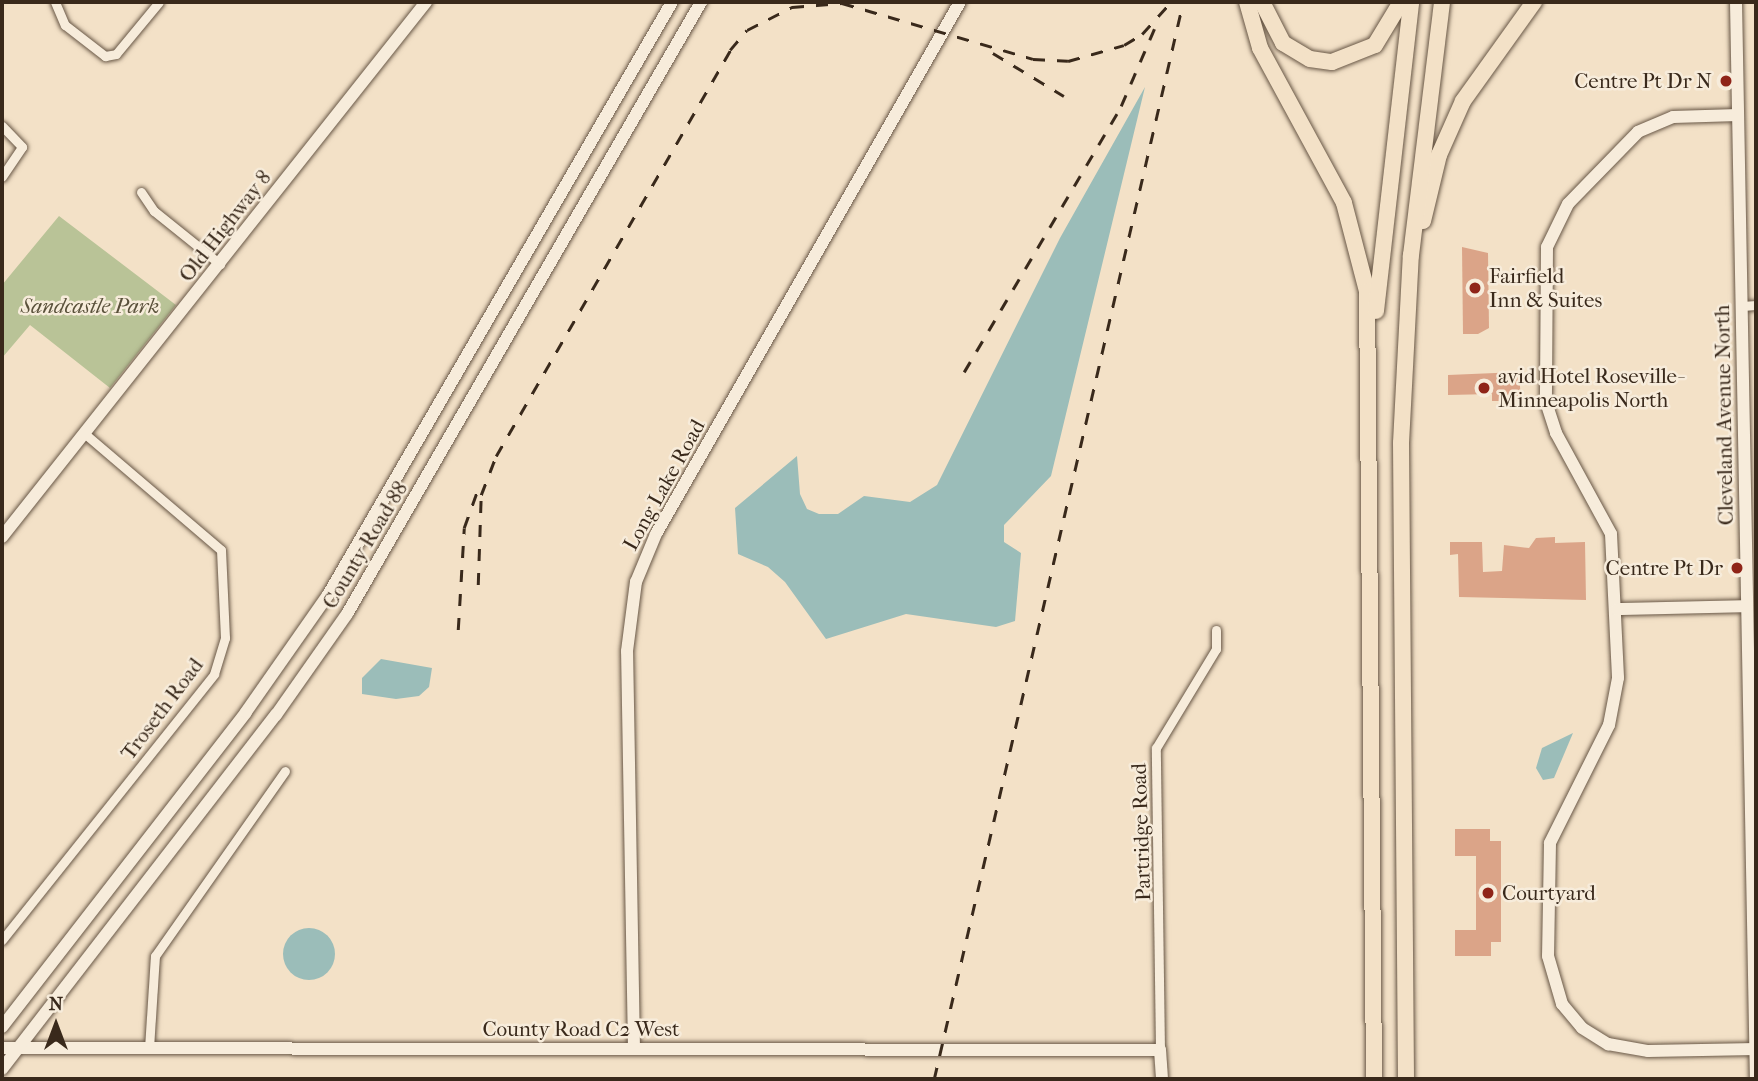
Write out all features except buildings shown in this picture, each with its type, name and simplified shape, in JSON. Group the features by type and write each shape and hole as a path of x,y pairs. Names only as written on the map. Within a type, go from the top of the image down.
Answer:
{"highway":[{"path":"1247,2 1260,48 1347,212 1367,291 1370,358 1374,1079"},
{"path":"1262,2 1283,43 1310,59 1332,62 1376,45 1401,2"},
{"path":"1370,358 1410,2"},
{"path":"1406,1079 1404,359 1415,204 1441,2"},
{"path":"1404,359 1425,211 1439,155 1476,79 1534,2"}],"street":[{"path":"55,2 65,25 105,56 116,54 159,2"},
{"name":"Old Highway 8","path":"2,537 426,2"},
{"name":"County Road 88","path":"2,1027 246,712 328,595 671,2"},
{"name":"County Road 88","path":"2,1069 276,715 352,605 701,2"},
{"name":"Long Lake Road","path":"634,1049 627,651 636,582 656,534 960,2"},
{"name":"Cleveland Avenue North","path":"1736,2 1742,306 1750,436 1747,606 1756,1079"},
{"path":"1738,114 1673,117 1638,132 1568,204 1547,247 1546,402 1556,433 1611,534 1617,609 1614,710 1550,843 1551,976 1571,1017 1608,1044 1648,1051 1756,1049"},
{"path":"2,126 21,142 19,155 2,177"},
{"path":"141,192 154,211 220,264"},
{"path":"1742,306 1756,305"},
{"name":"Troseth Road","path":"2,940 214,674 225,638 221,550 85,433"},
{"path":"1617,609 1747,606"},
{"name":"Partridge Road","path":"1160,1050 1156,748 1216,649 1216,630"},
{"path":"149,1048 155,956 285,771"},
{"name":"County Road C2 West","path":"2,1048 1160,1050"},
{"path":"1160,1050 1162,1079"}],"green space":[{"name":"Sandcastle Park","path":"59,216 176,305 110,388 30,325 2,358 2,285"}],"water":[{"path":"1145,87 1051,476 1004,525 1004,542 1021,553 1015,621 996,627 906,614 826,639 785,582 768,567 738,554 735,508 797,456 800,494 807,509 819,514 838,514 864,496 910,502 937,485 1060,238"},
{"path":"381,659 432,668 429,687 419,696 396,699 362,694 362,678"},
{"path":"1573,733 1554,778 1543,780 1536,768 1542,748"},
{"path":"309,928 319,930 327,936 333,944 333,964 327,972 319,978 309,980 299,978 291,972 285,964 283,954 285,944 291,936 299,930"}],"railway":[{"path":"478,585 481,495 496,456 730,50 747,30 792,7 842,3 1033,59 1068,61 1124,45 1142,34 1171,2"},
{"path":"934,1079 1183,2"},
{"path":"964,372 1121,106 1155,27"},
{"path":"993,53 1064,96"},
{"path":"458,630 464,528 479,486"}],"place":[{"name":"Centre Pt Dr N","path":"1726,81"},
{"name":"Fairfield Inn & Suites","path":"1475,288"},
{"name":"avid Hotel Roseville- Minneapolis North","path":"1484,388"},
{"name":"Centre Pt Dr","path":"1737,568"},
{"name":"Courtyard","path":"1488,893"}]}
